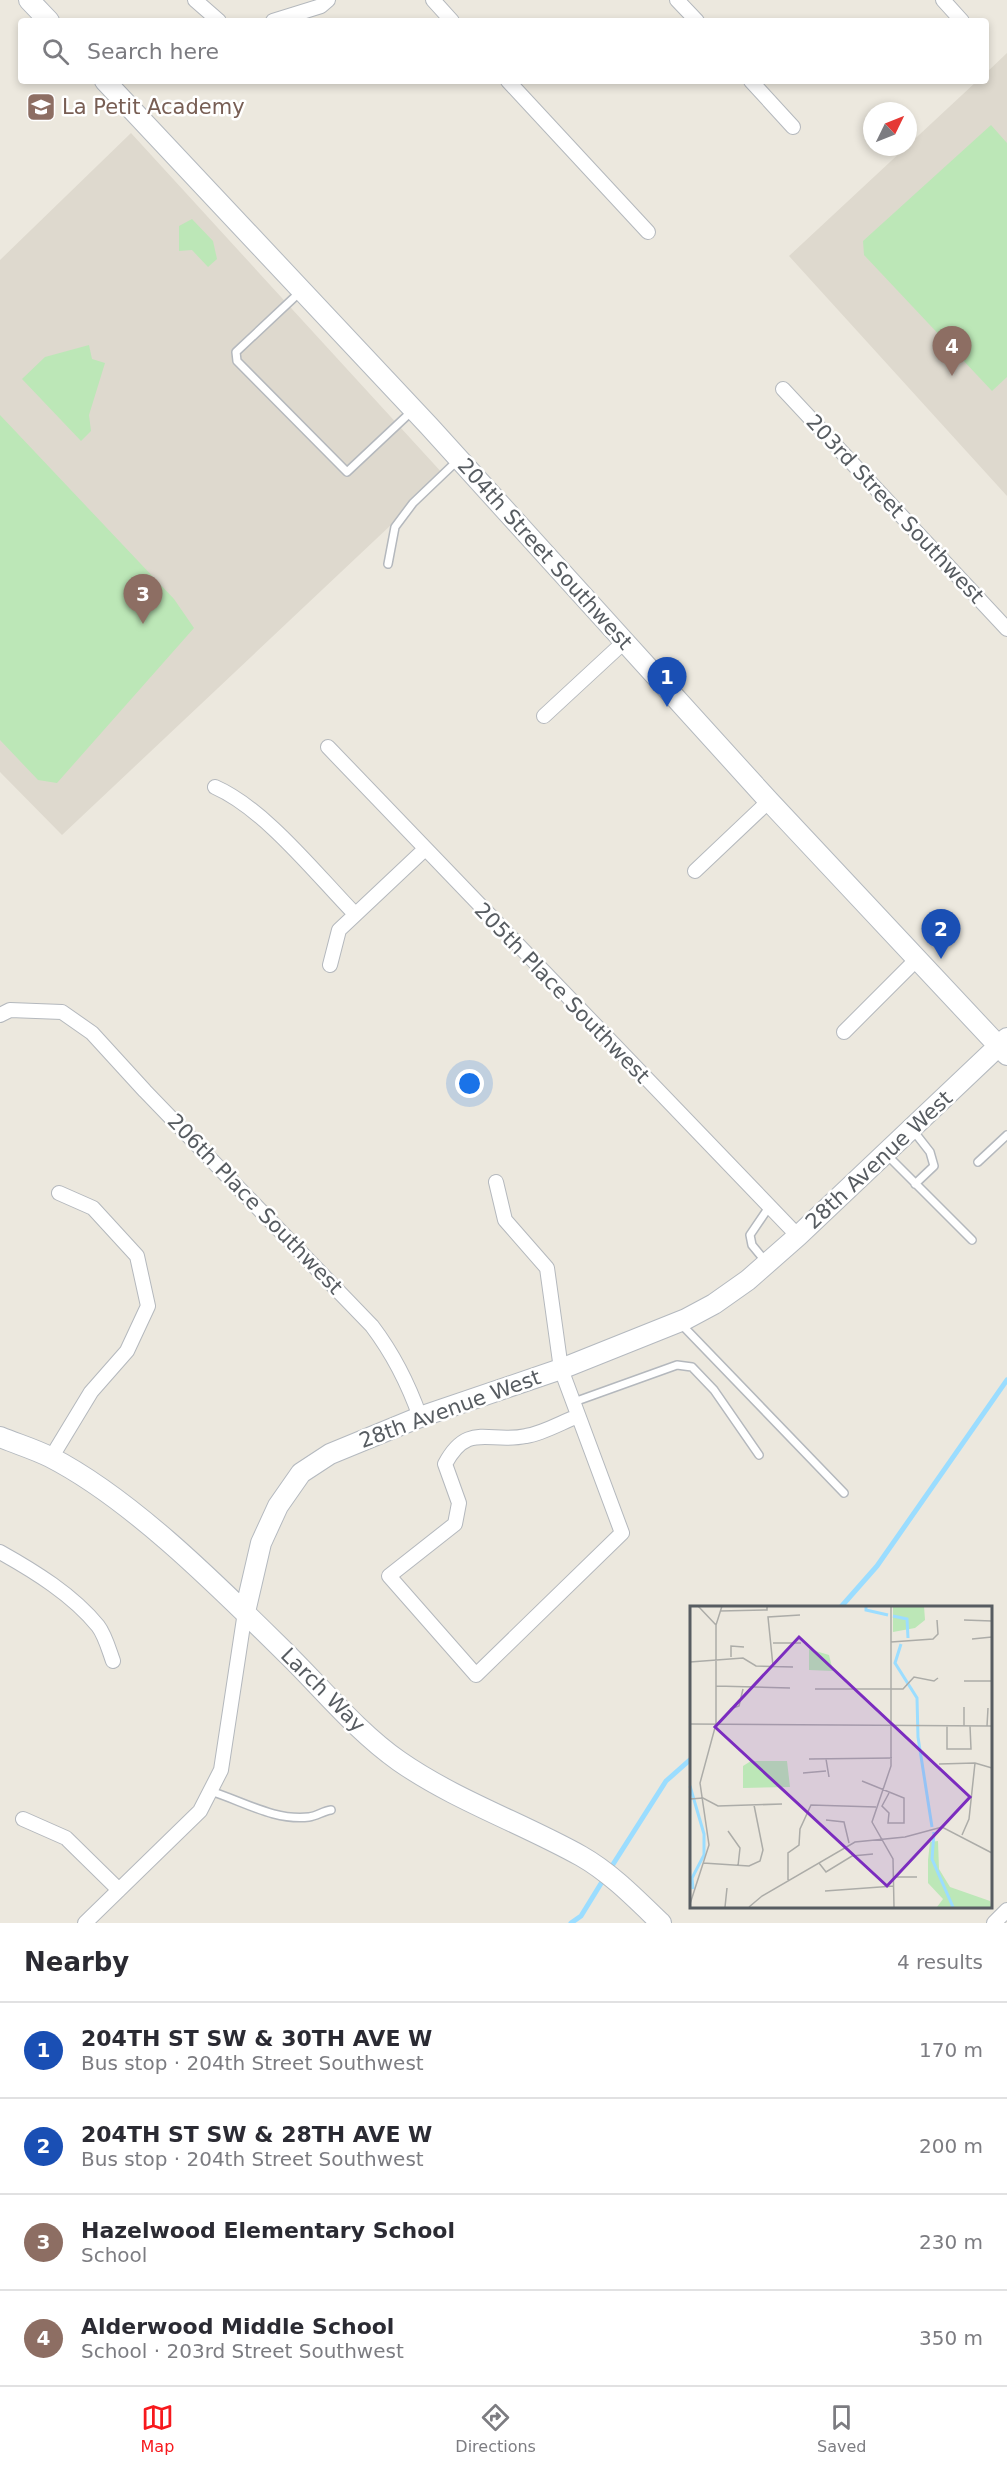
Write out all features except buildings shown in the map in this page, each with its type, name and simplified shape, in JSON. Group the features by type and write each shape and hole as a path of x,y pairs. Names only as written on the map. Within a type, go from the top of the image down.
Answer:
{"street":[{"path":"29,0 46,18"},
{"path":"195,0 216,18"},
{"path":"283,18 321,6 328,0"},
{"path":"433,0 449,18"},
{"path":"943,0 959,18"},
{"path":"684,2 695,18"},
{"name":"204th Street Southwest","path":"108,84 414,410 916,960 1004,1046"},
{"path":"511,84 648,232"},
{"path":"754,84 794,127"},
{"name":"203rd Street Southwest","path":"783,388 1007,629"},
{"path":"544,716 624,642"},
{"name":"205th Place Southwest","path":"328,747 798,1236"},
{"path":"215,787 233,795 261,818 355,914"},
{"path":"695,871 770,801"},
{"path":"330,965 339,930 425,849"},
{"path":"844,1032 916,960"},
{"name":"206th Place Southwest","path":"0,1015 10,1010 62,1012 92,1033 372,1326 391,1350 406,1378 420,1417"},
{"name":"28th Avenue West","path":"93,1921 119,1890 200,1811 221,1770 245,1612 261,1543 278,1506 301,1473 330,1454 420,1417 561,1369 680,1322 714,1304 798,1236 911,1129 1004,1046"},
{"path":"496,1182 505,1220 547,1268 561,1369 576,1409 622,1533 476,1675 389,1576 456,1524 459,1503 445,1464 454,1447 475,1436 527,1436 576,1409"},
{"path":"51,1458 91,1392 127,1351 148,1306 137,1256 93,1208 58,1193"},
{"name":"Larch Way","path":"0,1437 51,1458 92,1483 147,1525 245,1612 359,1726 399,1761 455,1793 582,1857 623,1886 661,1923"},
{"path":"0,1552 27,1566 61,1592 99,1627 113,1661"},
{"path":"23,1819 66,1838 119,1890"},
{"path":"994,1923 1007,1910"}],"lane":[{"path":"302,290 236,352 237,361 347,472 414,410"},
{"path":"388,564 395,527 413,503 459,459"},
{"path":"911,1129 930,1152 934,1166 915,1184"},
{"path":"978,1162 1007,1136"},
{"path":"885,1154 972,1240"},
{"path":"767,1263 752,1245 750,1234 769,1207"},
{"path":"680,1322 844,1493"},
{"path":"576,1409 677,1365 692,1367 714,1390 759,1455"},
{"path":"210,1791 269,1814 294,1818 312,1817 331,1810"}],"shaded area":[{"path":"1007,53 1007,496 789,256 896,156 917,156 917,137 974,84 989,84 989,70"},
{"path":"131,133 444,475 62,835 0,772 0,260"}],"green space":[{"path":"991,125 1007,143 1007,377 992,391 864,255 863,241"},
{"path":"192,219 213,241 217,259 208,267 192,250 179,251 179,226"},
{"path":"89,345 92,359 105,363 89,415 91,431 81,441 22,379 45,357"},
{"path":"0,415 174,599 194,628 57,783 38,780 0,740"}],"waterway":[{"path":"842,1606 877,1566 1007,1380"},
{"path":"610,1869 666,1781 690,1760"},
{"path":"571,1923 581,1916 605,1877"}],"place":[{"name":"La Petit Academy","path":"41,107"},
{"name":"Alderwood Middle School","path":"952,376"},
{"name":"Hazelwood Elementary School","path":"143,624"},
{"name":"204TH ST SW & 30TH AVE W","path":"667,707"},
{"name":"204TH ST SW & 28TH AVE W","path":"941,959"}]}
